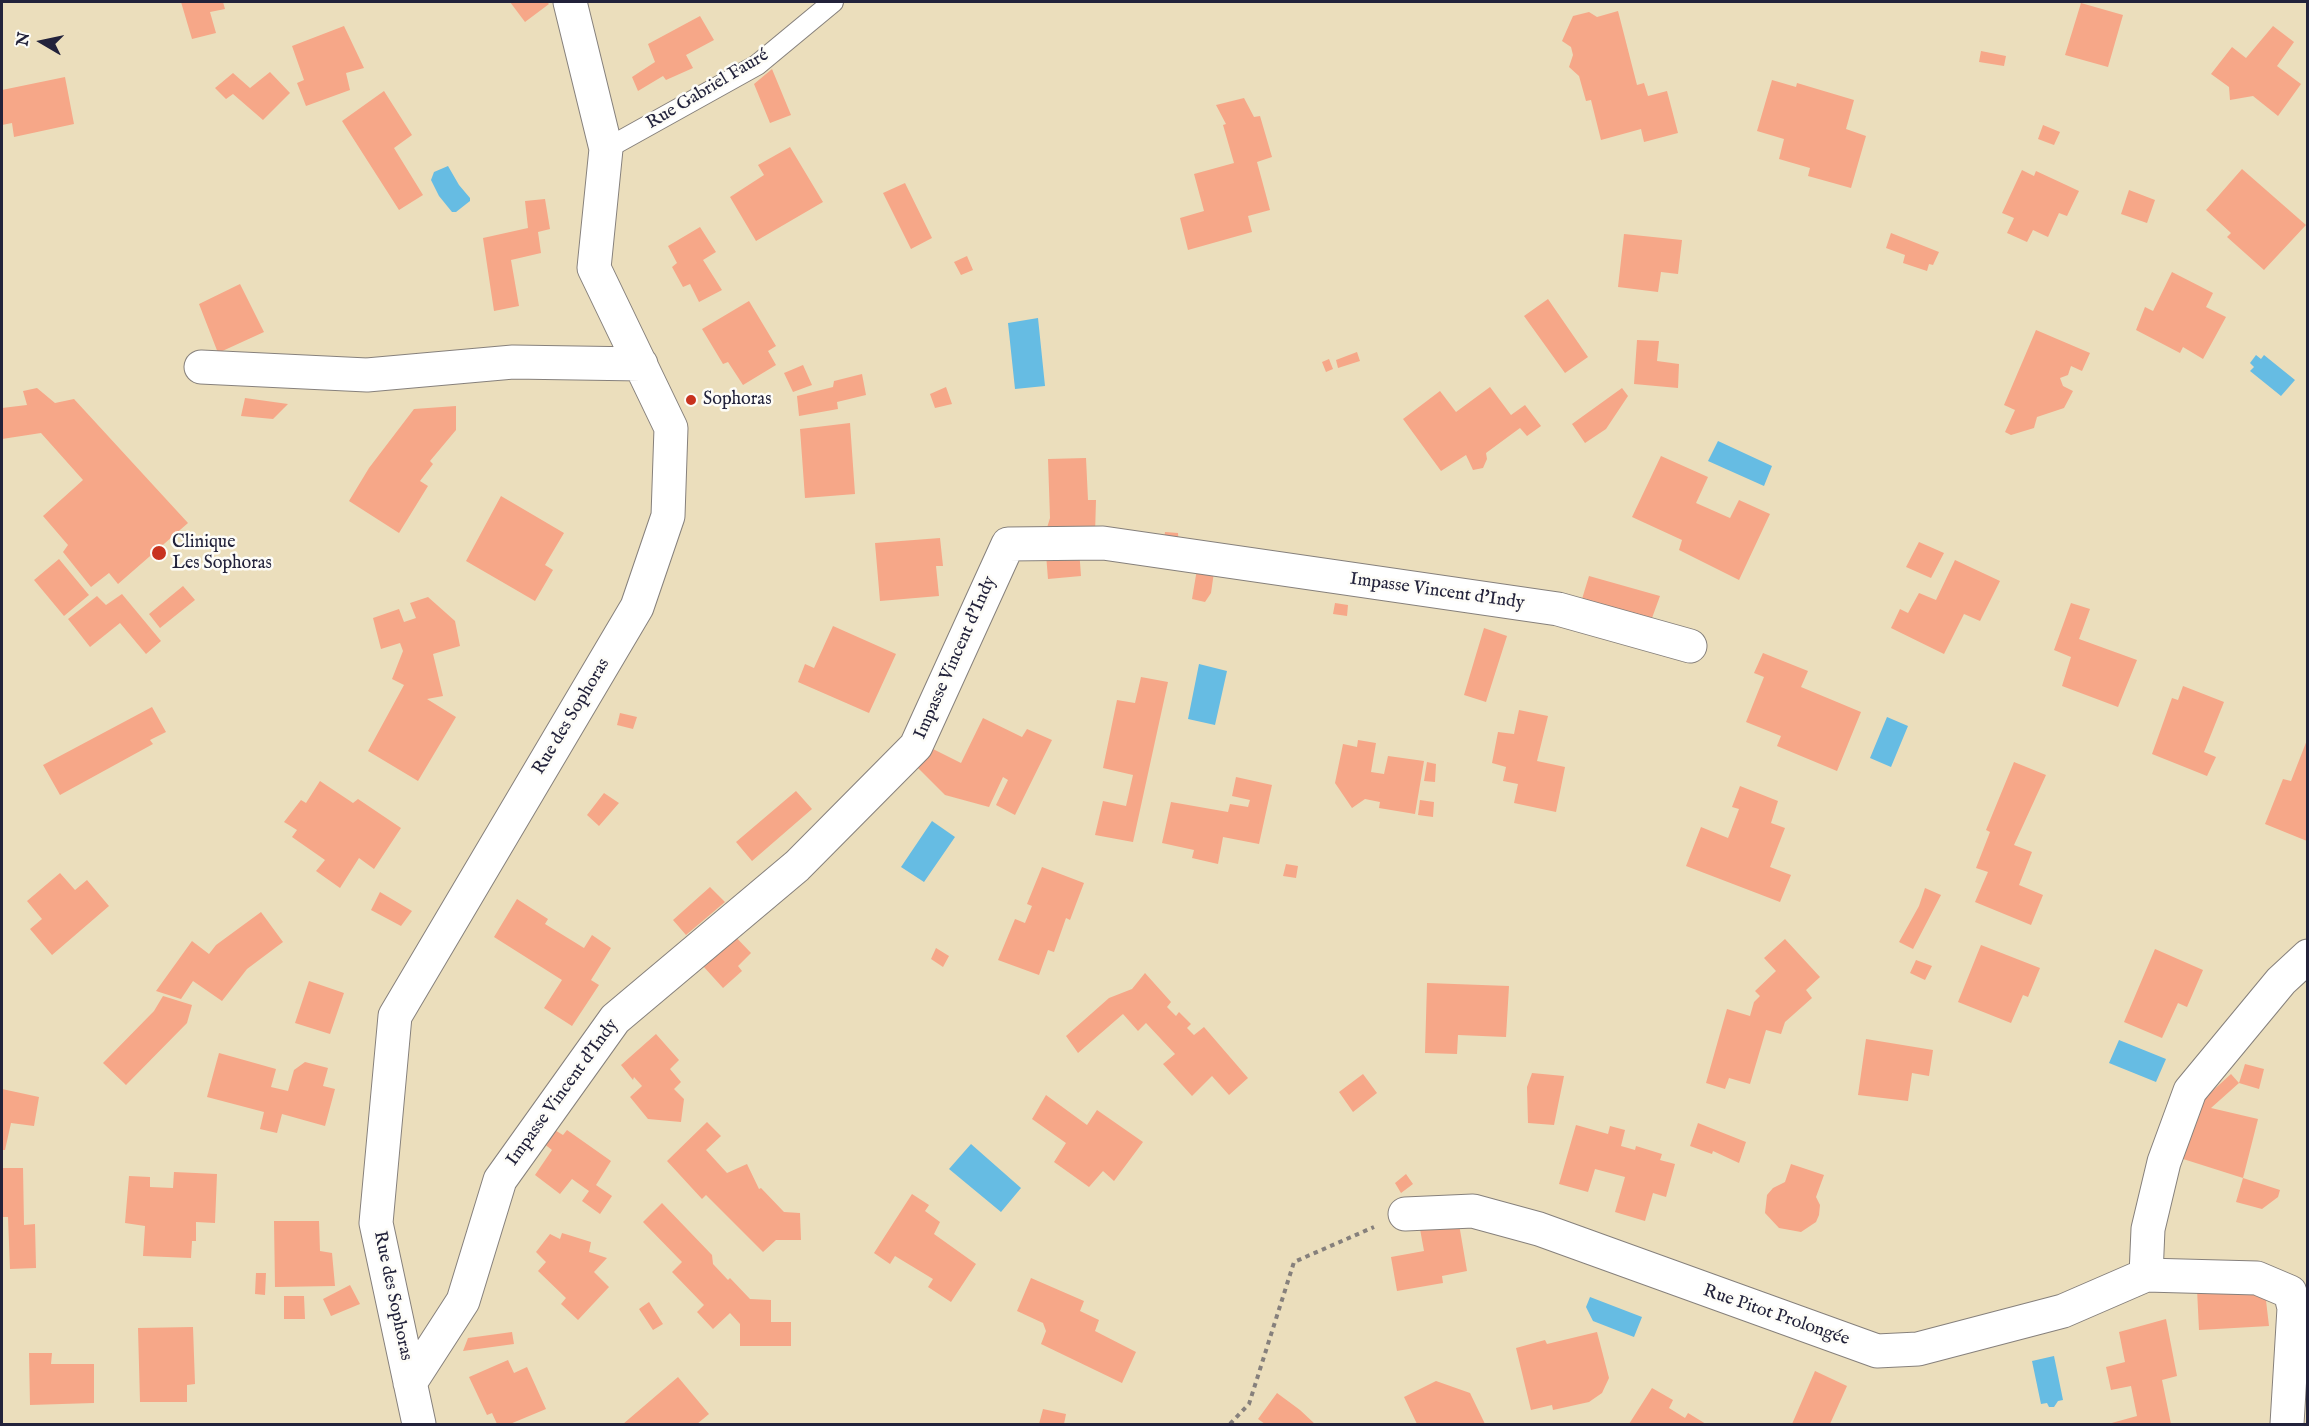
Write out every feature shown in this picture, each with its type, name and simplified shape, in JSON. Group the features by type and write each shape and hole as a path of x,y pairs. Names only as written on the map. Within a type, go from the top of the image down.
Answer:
{"street":[{"name":"Rue des Sophoras","path":"419,1425 376,1223 395,1016 637,607 668,516 671,428 594,268 606,148 570,2"},
{"path":"201,367 367,375 513,362 641,364"},
{"name":"Impasse Vincent d'Indy","path":"410,1383 463,1301 500,1180 615,1019 797,866 916,746 1008,544 1103,543 1558,609 1690,646"},
{"path":"2146,1275 2148,1229 2164,1162 2190,1090 2281,981 2307,956"},
{"name":"Rue Pitot Prolongée","path":"1405,1214 1473,1211 1539,1229 1877,1351 1918,1349 2063,1311 2146,1275 2257,1278 2290,1292 2294,1308 2287,1425"}],"lane":[{"name":"Rue Gabriel Fauré","path":"606,148 757,66 833,2"}],"path":[{"path":"1230,1425 1249,1404 1294,1262 1405,1214"}],"water":[{"path":"448,166 470,198 470,201 456,212 452,212 439,196 431,180 434,172"},
{"path":"1038,318 1045,386 1015,389 1008,323"},
{"path":"2256,355 2261,359 2264,355 2295,380 2281,396 2250,371 2254,367 2250,363"},
{"path":"1718,441 1772,466 1764,486 1708,461"},
{"path":"1199,664 1227,671 1215,725 1188,719"},
{"path":"1887,717 1908,726 1891,767 1870,758"},
{"path":"932,821 955,837 924,882 901,867"},
{"path":"2119,1040 2166,1059 2156,1082 2109,1063"},
{"path":"971,1144 1021,1188 1001,1212 949,1169"},
{"path":"1590,1297 1642,1317 1634,1337 1593,1321 1586,1307"},
{"path":"2054,1356 2063,1400 2058,1401 2054,1407 2049,1407 2047,1403 2041,1404 2032,1361"}],"building":[{"path":"181,2 223,2 225,9 210,12 216,33 192,39"},
{"path":"510,2 547,2 549,4 525,22"},
{"path":"2081,3 2123,15 2108,67 2065,55"},
{"path":"1618,11 1637,85 1644,83 1648,96 1667,91 1678,133 1644,142 1641,129 1601,140 1591,100 1586,101 1579,76 1569,67 1573,55 1571,47 1562,41 1573,16 1589,12 1597,17"},
{"path":"700,16 714,40 686,55 693,68 666,80 663,76 638,91 632,77 655,62 648,44"},
{"path":"344,26 364,68 346,73 350,90 306,106 297,83 304,80 292,46"},
{"path":"2273,26 2294,42 2277,66 2301,84 2278,116 2253,96 2230,100 2229,87 2211,74 2232,47 2246,58"},
{"path":"1981,51 2006,56 2004,66 1979,62"},
{"path":"772,69 791,115 770,123 754,84"},
{"path":"270,72 290,93 263,120 233,94 226,99 215,88 233,73 250,88"},
{"path":"65,77 74,124 14,137 12,123 2,125 2,90"},
{"path":"1772,80 1796,87 1797,83 1854,100 1846,129 1866,136 1851,188 1808,176 1810,168 1779,159 1784,139 1757,131"},
{"path":"384,91 412,135 394,148 423,195 399,210 342,121"},
{"path":"1244,98 1254,117 1260,116 1272,157 1257,162 1270,210 1248,216 1252,232 1188,250 1180,218 1204,211 1194,174 1234,163 1223,125 1226,124 1216,105"},
{"path":"2043,125 2060,132 2054,145 2038,139"},
{"path":"790,147 823,202 756,241 730,197 764,175 758,165"},
{"path":"2242,169 2306,225 2264,270 2227,237 2231,233 2206,210"},
{"path":"2022,170 2034,176 2036,171 2079,191 2067,216 2059,213 2048,237 2033,230 2027,242 2007,233 2014,218 2002,213"},
{"path":"905,183 932,238 911,249 883,193"},
{"path":"2129,190 2155,200 2147,223 2121,214"},
{"path":"545,199 550,229 538,232 541,253 511,260 519,306 494,311 483,238 528,228 525,201"},
{"path":"700,227 716,252 703,260 722,290 699,302 690,284 683,287 672,267 677,263 668,246"},
{"path":"1891,233 1939,252 1933,265 1929,264 1927,271 1903,263 1905,255 1886,248"},
{"path":"1624,234 1682,240 1678,274 1661,272 1658,292 1618,287"},
{"path":"967,256 973,270 961,275 954,262"},
{"path":"2172,272 2213,293 2206,307 2226,317 2203,359 2183,347 2180,353 2136,330 2145,307 2153,311"},
{"path":"240,284 264,332 218,353 199,304"},
{"path":"1548,299 1588,357 1565,373 1524,316"},
{"path":"749,301 776,346 768,351 776,365 743,385 728,362 723,364 702,329"},
{"path":"2036,330 2090,353 2082,371 2071,366 2068,375 2060,378 2063,386 2073,391 2064,408 2037,417 2034,428 2011,435 2005,432 2015,410 2004,405"},
{"path":"1637,340 1659,341 1657,361 1679,364 1678,388 1634,384"},
{"path":"1357,352 1360,361 1338,368 1336,360"},
{"path":"1329,359 1333,369 1326,372 1322,362"},
{"path":"803,365 812,385 793,392 784,373"},
{"path":"862,374 866,395 837,402 838,409 799,416 797,396 833,387 834,381"},
{"path":"946,387 952,404 935,408 930,394"},
{"path":"1490,387 1511,415 1525,405 1541,426 1527,436 1520,428 1486,453 1487,459 1483,468 1473,470 1466,455 1441,471 1403,419 1440,391 1456,412"},
{"path":"37,388 55,403 74,399 188,523 118,584 109,573 91,587 63,552 68,545 43,516 83,480 41,433 2,439 2,408 27,405 23,391"},
{"path":"1622,388 1628,396 1606,429 1585,443 1572,424"},
{"path":"245,398 288,404 273,419 241,416"},
{"path":"456,406 456,430 430,461 433,464 420,481 428,486 399,533 349,501 369,468 414,409"},
{"path":"850,423 855,494 805,498 800,429"},
{"path":"1661,456 1708,477 1696,503 1730,518 1739,500 1770,514 1739,580 1679,550 1682,540 1632,517"},
{"path":"1086,458 1088,500 1096,500 1095,534 1046,531 1050,518 1048,459"},
{"path":"501,496 564,533 545,565 553,570 535,601 466,561"},
{"path":"1165,532 1178,533 1179,548 1163,546"},
{"path":"940,538 943,566 936,566 939,596 880,601 875,543"},
{"path":"1919,542 1944,553 1931,578 1906,567"},
{"path":"1079,549 1081,576 1048,579 1046,554"},
{"path":"59,559 89,595 64,616 34,580"},
{"path":"1955,560 2000,581 1980,621 1964,614 1944,654 1891,628 1900,609 1908,613 1919,593 1936,600"},
{"path":"1197,569 1214,572 1211,593 1205,602 1192,599"},
{"path":"1589,576 1660,596 1652,618 1582,599"},
{"path":"183,586 195,600 160,628 149,614"},
{"path":"122,594 161,641 146,654 120,623 90,647 68,619 97,596 106,605"},
{"path":"428,597 455,621 460,646 433,654 443,696 427,699 456,717 418,781 368,751 404,685 392,679 403,651 400,643 381,649 373,618 399,609 404,622 416,618 410,603"},
{"path":"1335,603 1348,605 1347,616 1333,614"},
{"path":"2071,603 2090,609 2079,639 2137,660 2118,707 2062,686 2071,657 2054,650"},
{"path":"833,626 896,654 869,713 798,682 805,664 814,668"},
{"path":"1484,628 1507,636 1486,702 1464,695"},
{"path":"1763,653 1808,671 1801,687 1861,712 1837,771 1777,746 1781,736 1746,722 1764,677 1754,673"},
{"path":"1141,677 1168,682 1133,842 1095,835 1103,801 1126,806 1133,775 1103,768 1117,700 1135,703"},
{"path":"2183,686 2224,702 2204,752 2216,757 2207,776 2152,754 2172,698 2178,700"},
{"path":"152,707 166,732 150,740 153,744 60,795 43,765"},
{"path":"1519,710 1548,716 1537,761 1565,767 1556,812 1514,803 1518,784 1503,781 1506,767 1492,763 1498,732 1514,734"},
{"path":"620,713 637,717 633,729 617,725"},
{"path":"983,718 1022,737 1027,729 1052,740 1015,815 996,805 1008,780 1003,777 989,807 945,795 916,766 927,746 961,763"},
{"path":"1358,740 1376,743 1371,772 1384,774 1388,756 1424,761 1415,814 1379,808 1380,802 1365,799 1352,808 1335,783 1343,744 1357,747"},
{"path":"2307,740 2307,841 2265,824 2283,779 2291,781"},
{"path":"1427,762 1436,764 1435,782 1424,781"},
{"path":"2014,762 2046,775 2014,845 2032,852 2019,885 2043,895 2031,925 1975,902 1988,872 1976,868 1990,832 1986,830"},
{"path":"1236,777 1272,785 1259,844 1223,837 1218,864 1192,858 1194,850 1162,843 1171,802 1228,812 1230,804 1248,807 1250,800 1232,796"},
{"path":"320,781 353,803 358,799 401,828 374,869 359,858 340,888 316,871 325,860 292,837 297,830 284,822 301,800 306,803"},
{"path":"1740,786 1778,801 1771,823 1785,828 1770,867 1791,875 1780,902 1686,866 1701,827 1728,838 1739,809 1732,807"},
{"path":"796,791 812,809 752,861 736,842"},
{"path":"604,793 619,803 599,826 587,815"},
{"path":"1420,800 1434,802 1433,817 1418,815"},
{"path":"1286,864 1298,866 1296,878 1283,876"},
{"path":"1042,867 1084,883 1070,920 1066,918 1054,952 1048,950 1039,975 998,960 1015,919 1025,923 1032,906 1027,904"},
{"path":"60,873 75,890 87,880 109,906 52,955 30,929 42,919 27,901"},
{"path":"710,887 725,902 686,935 673,920"},
{"path":"1925,888 1941,895 1913,949 1899,942 1919,906"},
{"path":"380,892 412,911 401,926 371,910"},
{"path":"517,899 548,919 545,924 584,948 592,935 611,948 591,980 599,985 572,1026 544,1008 562,980 494,937"},
{"path":"261,912 283,942 247,969 222,1001 193,981 181,999 156,991 192,941 209,954 216,945"},
{"path":"731,932 751,953 738,966 742,971 723,988 703,966"},
{"path":"1785,939 1820,977 1806,990 1812,998 1785,1022 1781,1034 1766,1030 1750,1084 1729,1078 1725,1089 1706,1083 1727,1009 1750,1016 1754,1002 1760,996 1755,991 1776,971 1764,958"},
{"path":"1981,945 2040,968 2028,997 2023,995 2011,1023 1958,1002"},
{"path":"936,948 949,956 943,967 931,959"},
{"path":"2155,949 2203,970 2187,1007 2178,1003 2162,1038 2124,1022"},
{"path":"1916,960 1932,966 1925,980 1910,973"},
{"path":"1145,973 1171,1002 1167,1007 1176,1016 1179,1012 1191,1024 1187,1028 1194,1035 1204,1027 1248,1078 1229,1095 1212,1076 1192,1096 1163,1064 1175,1054 1146,1023 1138,1031 1123,1014 1078,1053 1066,1036 1109,998 1132,989"},
{"path":"309,981 344,993 330,1034 295,1023"},
{"path":"1427,983 1509,986 1506,1037 1458,1035 1457,1054 1425,1053"},
{"path":"163,996 192,1005 187,1023 126,1085 103,1063 154,1011"},
{"path":"656,1034 679,1060 670,1069 681,1082 674,1089 684,1099 681,1122 648,1119 630,1097 642,1086 634,1077 633,1080 621,1065"},
{"path":"1866,1039 1933,1050 1929,1076 1912,1073 1908,1101 1858,1095"},
{"path":"219,1053 276,1069 271,1087 288,1091 294,1070 305,1062 328,1068 323,1086 335,1089 325,1126 282,1114 277,1133 260,1129 264,1112 207,1097"},
{"path":"2245,1064 2264,1069 2259,1089 2239,1083"},
{"path":"1532,1073 1564,1076 1554,1125 1528,1123 1527,1087"},
{"path":"1363,1074 1377,1093 1353,1112 1339,1092"},
{"path":"2231,1074 2239,1083 2211,1108 2258,1119 2243,1178 2180,1158 2198,1104"},
{"path":"2,1089 39,1097 34,1126 11,1123 5,1150 2,1150"},
{"path":"1046,1095 1087,1125 1097,1110 1143,1142 1114,1181 1103,1171 1089,1187 1054,1162 1066,1143 1032,1119"},
{"path":"707,1122 721,1136 706,1150 727,1173 747,1164 759,1189 761,1188 784,1212 800,1213 801,1240 776,1240 763,1252 706,1195 702,1199 667,1161"},
{"path":"1698,1123 1746,1142 1739,1163 1713,1151 1712,1154 1690,1146"},
{"path":"1576,1125 1608,1134 1610,1126 1625,1130 1621,1146 1635,1150 1636,1146 1662,1154 1660,1160 1675,1164 1666,1197 1653,1193 1645,1221 1615,1212 1625,1177 1595,1169 1588,1192 1559,1184"},
{"path":"553,1129 563,1135 567,1130 611,1161 596,1185 612,1196 600,1214 582,1201 589,1191 572,1179 560,1194 535,1175 552,1150 543,1143"},
{"path":"1791,1164 1824,1175 1816,1197 1820,1205 1819,1215 1816,1222 1801,1232 1779,1228 1765,1213 1767,1195 1773,1188 1785,1182"},
{"path":"2,1168 23,1168 24,1225 35,1224 36,1268 10,1269 8,1217 2,1217"},
{"path":"174,1172 217,1174 215,1223 196,1222 196,1241 192,1241 191,1258 143,1256 145,1226 125,1223 129,1176 150,1177 150,1187 173,1188"},
{"path":"1406,1174 1413,1184 1401,1193 1395,1183"},
{"path":"2243,1178 2280,1190 2278,1197 2262,1209 2236,1202"},
{"path":"912,1194 929,1205 925,1211 940,1222 934,1234 976,1264 951,1302 928,1287 933,1279 895,1256 890,1264 874,1253"},
{"path":"662,1203 712,1255 713,1264 728,1280 730,1278 750,1299 771,1300 771,1322 791,1322 791,1346 740,1346 740,1324 730,1313 713,1329 697,1312 704,1305 672,1272 682,1262 643,1222"},
{"path":"274,1221 319,1221 320,1251 332,1253 335,1286 275,1287"},
{"path":"1459,1224 1467,1271 1442,1276 1443,1283 1397,1291 1391,1257 1424,1251 1420,1229"},
{"path":"562,1233 591,1242 589,1252 607,1258 594,1272 609,1287 578,1320 561,1304 566,1298 538,1271 546,1262 536,1252 550,1234 560,1239"},
{"path":"256,1273 266,1273 265,1295 255,1294"},
{"path":"1031,1278 1084,1301 1080,1311 1099,1320 1095,1331 1136,1352 1122,1383 1041,1344 1046,1331 1043,1323 1017,1311"},
{"path":"350,1285 360,1304 331,1316 323,1299"},
{"path":"2197,1289 2265,1292 2269,1326 2199,1330"},
{"path":"284,1296 304,1296 305,1319 284,1319"},
{"path":"649,1302 663,1324 653,1330 639,1309"},
{"path":"2166,1319 2177,1376 2162,1380 2171,1424 2108,1424 2137,1416 2131,1386 2111,1390 2106,1367 2125,1362 2119,1332"},
{"path":"193,1327 195,1384 187,1385 187,1402 140,1402 138,1328"},
{"path":"512,1332 514,1344 463,1351 468,1338"},
{"path":"1597,1332 1609,1378 1602,1393 1589,1402 1553,1410 1552,1405 1531,1410 1516,1348 1545,1340 1547,1344"},
{"path":"29,1353 52,1353 51,1364 94,1364 94,1403 30,1405"},
{"path":"508,1360 514,1373 527,1367 546,1409 510,1424 497,1424 492,1413 487,1415 469,1377"},
{"path":"1815,1371 1847,1386 1830,1424 1792,1424"},
{"path":"678,1377 709,1414 697,1424 623,1424"},
{"path":"1436,1381 1470,1393 1485,1424 1417,1424 1404,1397"},
{"path":"1652,1388 1673,1400 1669,1408 1685,1418 1688,1413 1706,1424 1629,1424"},
{"path":"1277,1393 1315,1424 1265,1424 1258,1419"},
{"path":"1043,1409 1066,1414 1064,1424 1039,1424"}],"place":[{"name":"Sophoras","path":"691,400"},
{"name":"Clinique Les Sophoras","path":"159,553"}]}
